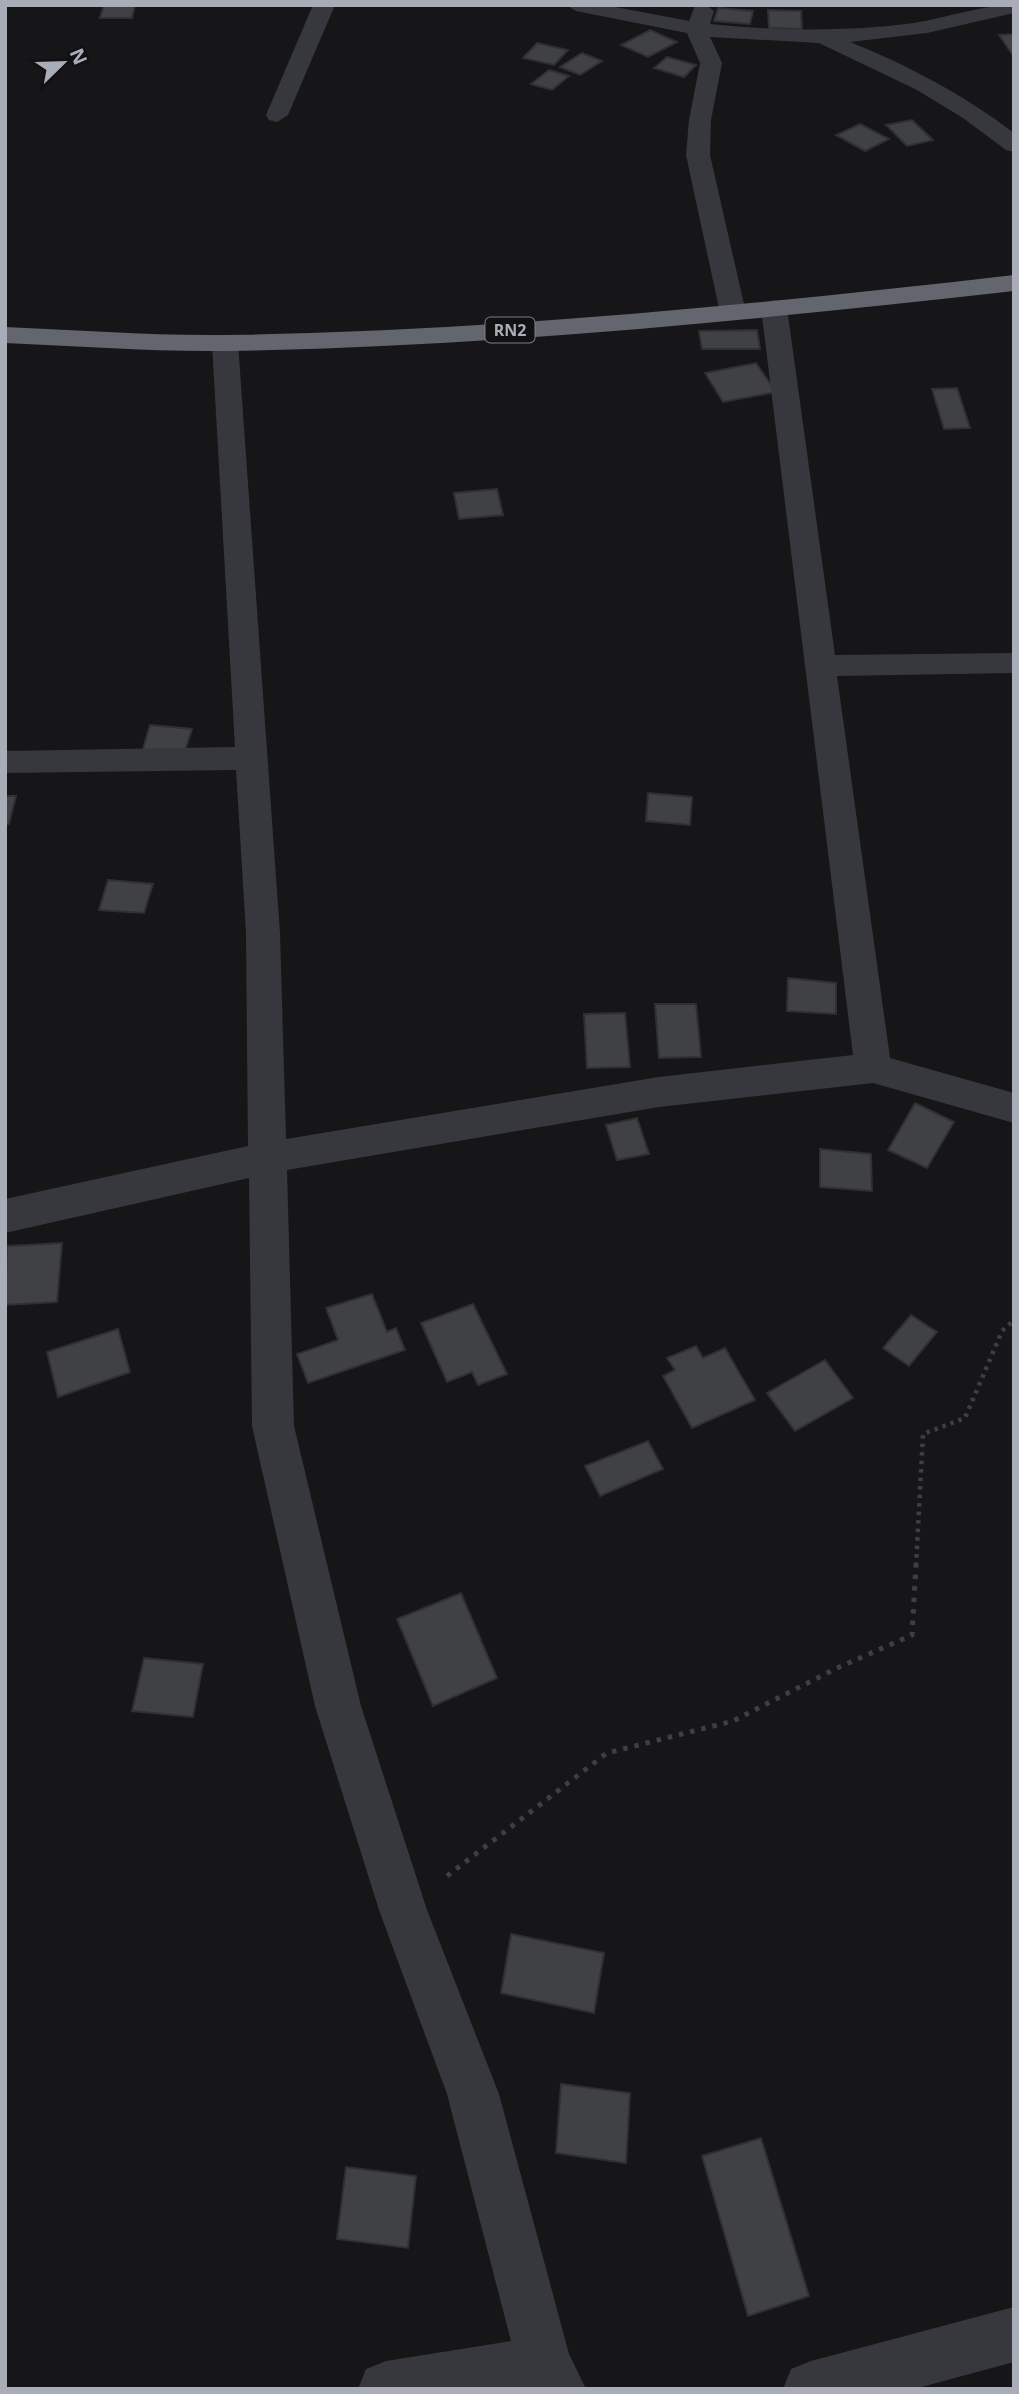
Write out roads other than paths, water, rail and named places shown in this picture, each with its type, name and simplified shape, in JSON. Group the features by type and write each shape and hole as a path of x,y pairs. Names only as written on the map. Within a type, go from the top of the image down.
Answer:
{"highway":[{"name":"RN2","path":"5,335 225,343 462,334 733,313 1014,283"}],"street":[{"path":"277,115 324,5"},
{"path":"576,5 697,31 820,38 915,29 1014,7"},
{"path":"705,5 697,31 711,63 700,120 698,155 733,313"},
{"path":"820,38 912,78 987,123 1014,145"},
{"path":"774,308 873,1068"},
{"path":"225,343 263,933 265,1158 273,1426 338,1706 403,1910 473,2094 551,2376 386,2389"},
{"path":"820,666 1014,663"},
{"path":"5,762 251,758"},
{"path":"5,1216 265,1158 659,1092 873,1068 1014,1108"},
{"path":"811,2389 1014,2334"}]}
